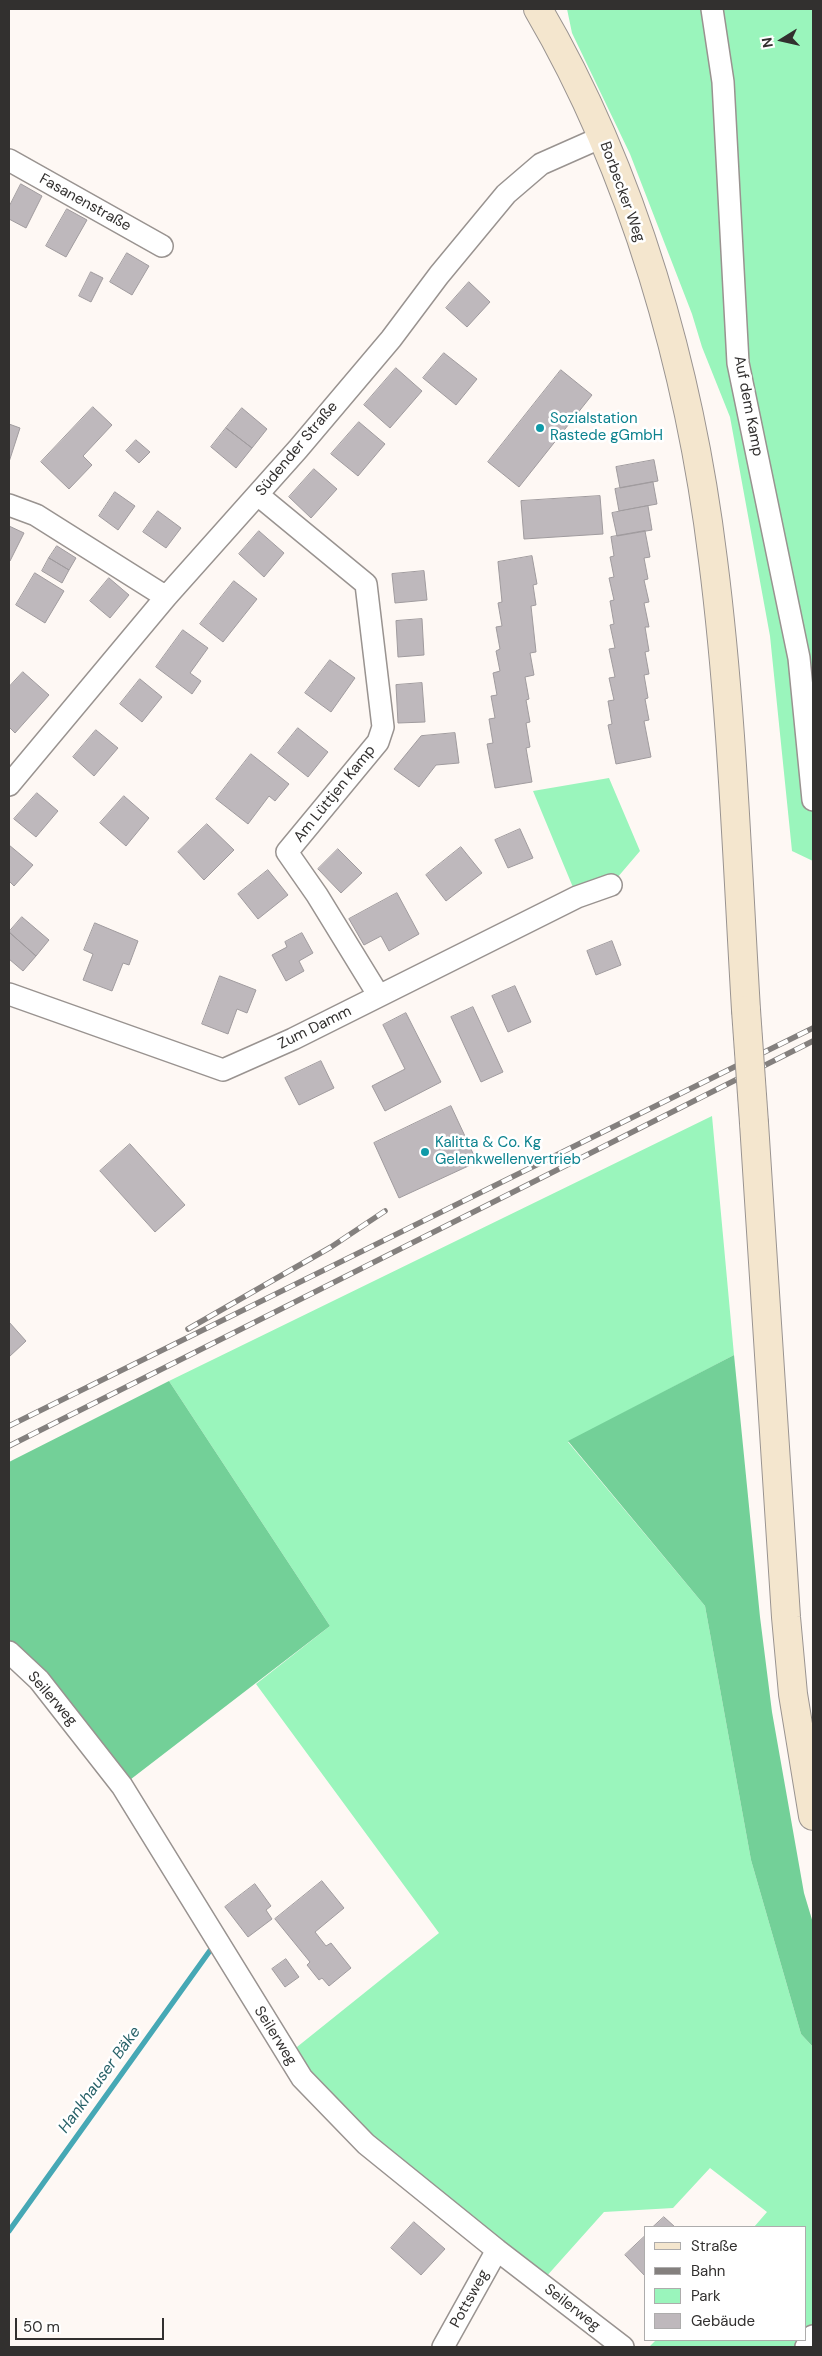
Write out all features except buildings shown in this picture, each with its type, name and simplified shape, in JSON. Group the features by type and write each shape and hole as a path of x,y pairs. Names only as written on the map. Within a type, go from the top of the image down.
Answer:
{"street":[{"name":"Borbecker Weg","path":"538,9 580,86 636,225 682,384 703,492 713,558 723,650 786,1617 793,1694 813,1816"},
{"name":"Auf dem Kamp","path":"712,9 723,82 738,362 799,658 813,800"},
{"name":"Südender Straße","path":"9,785 166,597 258,495 391,339 439,275 506,194 541,164 602,137"},
{"name":"Fasanenstraße","path":"9,160 162,246"},
{"name":"Am Lüttjen Kamp","path":"258,495 366,584 383,727 378,742 287,852 318,895 380,996"},
{"path":"9,505 36,515 166,597"},
{"name":"Zum Damm","path":"9,994 223,1070 293,1040 577,897 611,885"},
{"name":"Seilerweg","path":"9,1652 39,1680 122,1786 302,2078 366,2144 497,2250 623,2347"},
{"name":"Pottsweg","path":"443,2347 497,2250"},
{"path":"806,2347 813,2336"}],"green space":[{"path":"567,9 813,9 813,861 792,851 770,636 730,417 630,154 572,33"},
{"path":"609,778 640,851 611,885 577,897 533,791"},
{"path":"712,1116 734,1355 568,1442 705,1606 751,1860 801,2034 813,2047 813,2325 807,2334 807,2226 755,2226 767,2212 710,2168 673,2208 604,2212 545,2278 366,2144 287,2055 439,1933 256,1684 330,1626 169,1381"},
{"path":"734,1355 760,1617 772,1712 804,1893 813,1923 813,2047 801,2034 751,1860 705,1606 568,1441"},
{"path":"169,1381 330,1626 122,1786 9,1651 9,1462"},
{"path":"655,2341 803,2341 799,2347 649,2347"}],"waterway":[{"name":"Hankhauser Bäke","path":"9,2231 214,1945"}],"railway":[{"path":"9,1426 813,1028"},
{"path":"9,1446 813,1041"},
{"path":"188,1329 331,1247 385,1211"}],"place":[{"name":"Sozialstation Rastede gGmbH","path":"540,428"},
{"name":"Kalitta & Co. Kg Gelenkwellenvertrieb","path":"425,1152"}]}
